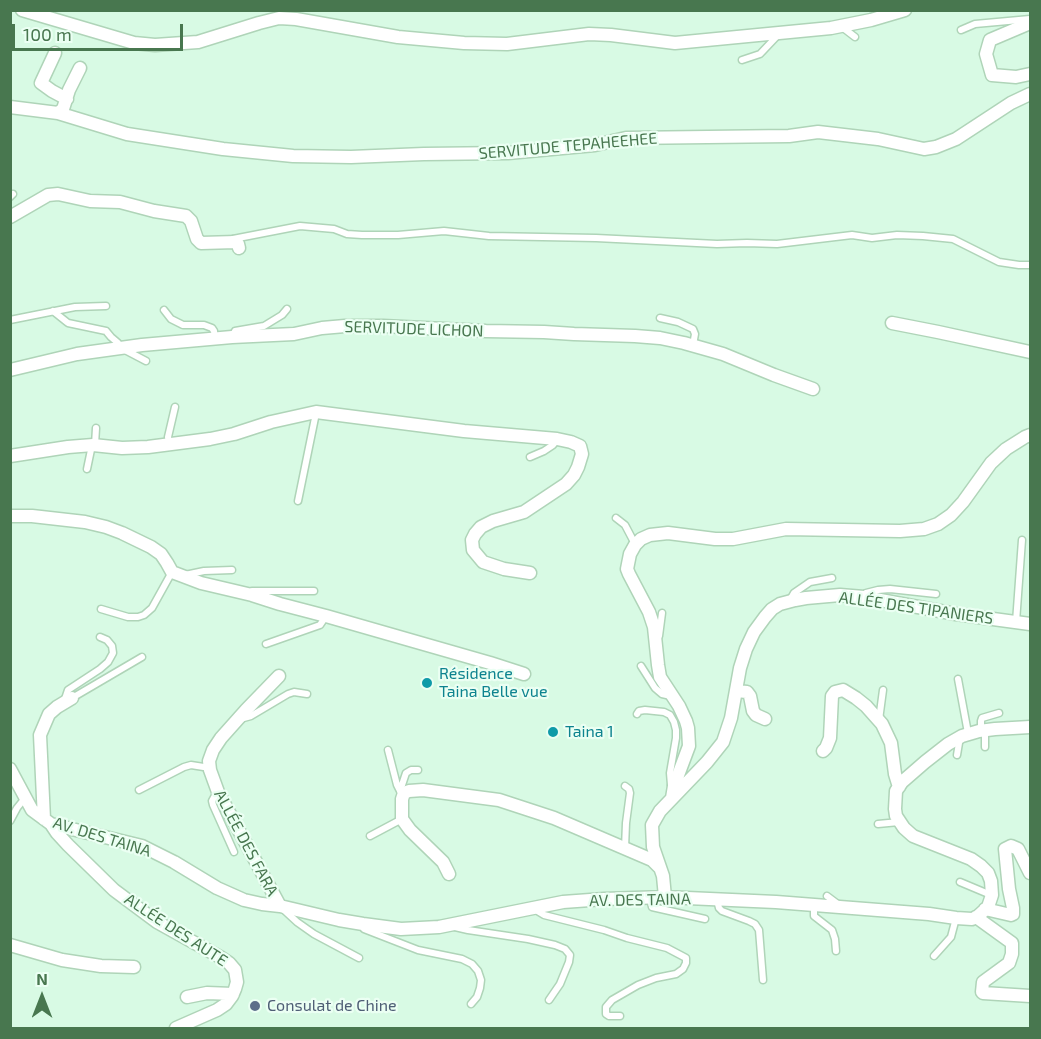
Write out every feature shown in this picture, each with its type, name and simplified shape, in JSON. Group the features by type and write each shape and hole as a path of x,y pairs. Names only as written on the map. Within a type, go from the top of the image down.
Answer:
{"street":[{"path":"22,10 144,45 196,43 279,18 396,36 488,44 528,42 589,34 611,34 675,43 841,27 905,10"},
{"path":"1030,21 990,40 986,54 992,75 1016,77 1030,74"},
{"path":"55,53 41,83 67,99"},
{"path":"58,112 63,109 80,68"},
{"name":"SERVITUDE TEPAHEEHEE","path":"10,106 58,112 127,134 224,149 293,156 351,157 508,153 595,145 626,138 789,136 818,132 838,139 878,139 924,149 956,139 1011,103 1030,94"},
{"path":"10,217 48,195 58,194 90,201 120,202 186,216 191,221 197,239 201,243 236,242 239,248"},
{"path":"892,323 1030,352"},
{"name":"SERVITUDE LICHON","path":"10,370 77,354 120,348 232,337 294,334 345,326 383,326 660,338 723,354 813,389"},
{"path":"183,341 195,347"},
{"path":"10,456 94,446 123,448 169,445 234,434 271,422 316,412 571,442 580,446 582,454 574,475 566,484 524,512 493,521 482,527 472,540 472,550 483,562 504,569 530,573"},
{"path":"672,798 689,746 687,721 660,677 654,627 627,568 635,545 650,535 668,533 734,539 786,530 900,531 924,529 938,524 951,515 963,502 990,463 1006,449 1030,435"},
{"path":"10,516 85,522 122,533 151,546 161,554 177,574 201,583 326,616 524,674"},
{"name":"ALLÉE DES TIPANIERS","path":"665,897 663,876 653,847 652,825 660,811 717,750 727,732 746,649 754,632 772,609 790,601 806,598 864,597 956,614 1030,624"},
{"path":"210,768 209,761 213,750 221,738 279,675"},
{"path":"823,751 830,738 832,696 835,692 843,690 866,706 879,720 891,743 899,787"},
{"path":"736,692 747,692 753,711 756,715 765,718"},
{"path":"48,822 40,735 49,714 68,700"},
{"path":"1029,726 983,730 964,735 948,744 902,782 896,791 895,809 899,822 913,836 971,859 988,873 992,895 988,907 981,913 1012,943 1012,954 1009,963 983,982 982,992 1030,996"},
{"name":"ALLÉE DES FARA","path":"210,768 218,792 280,906"},
{"name":"AV. DES TAINA","path":"10,769 32,810 48,822 142,846 230,895 244,900 339,920 401,929 451,926 563,902 665,897 776,902 957,918 972,918 981,913 1011,915 1013,908 1008,889 1005,849 1011,846 1018,849 1030,873"},
{"path":"449,874 443,862 410,830 402,819 402,792 423,789 475,793 500,800 554,818 652,860 660,868"},
{"name":"ALLÉE DES AUTE","path":"48,822 68,845 121,895 157,922 229,963 237,976 233,994"},
{"path":"10,945 62,960 101,966 134,967"},
{"path":"187,997 207,993 233,994"},
{"path":"176,1029 218,1010 233,994"}],"lane":[{"path":"961,30 975,24 1030,21"},
{"path":"841,27 855,37"},
{"path":"742,60 760,54 780,33"},
{"path":"200,242 300,226 334,229 347,234 362,235 444,231 489,236 606,238 717,244 782,243 852,235 872,238 897,235 953,239 999,262 1030,266"},
{"path":"10,320 75,307 106,306"},
{"path":"232,337 236,331 273,322 287,309"},
{"path":"164,310 171,319 183,325 204,325 212,328 215,339"},
{"path":"53,311 68,323 106,331 120,348 146,361"},
{"path":"660,318 678,322 693,329 695,334 693,345"},
{"path":"169,445 168,437 175,406"},
{"path":"298,501 316,412"},
{"path":"87,469 94,446 96,428"},
{"path":"530,457 553,445 557,439"},
{"path":"616,518 625,525 635,545"},
{"path":"1016,622 1022,540"},
{"path":"101,609 128,617 138,617 152,608 177,574 232,570"},
{"path":"790,601 794,593 810,582 832,578"},
{"path":"864,597 866,593 890,589 936,594"},
{"path":"233,591 314,591"},
{"path":"657,645 662,613"},
{"path":"266,644 320,625 326,616"},
{"path":"68,700 68,690 100,669 113,653 112,646 100,637"},
{"path":"68,700 142,657"},
{"path":"641,666 655,688 673,697"},
{"path":"957,755 964,735 958,679"},
{"path":"879,720 883,690"},
{"path":"237,720 251,716 288,694 294,692 307,694"},
{"path":"637,714 645,710 664,712 670,715 674,722 676,738 670,773 672,798"},
{"path":"985,747 982,718 999,713"},
{"path":"388,750 397,785 402,792"},
{"path":"139,790 184,766 210,768"},
{"path":"402,792 406,773 418,770"},
{"path":"625,786 630,793 625,849"},
{"path":"218,792 212,801 213,805 234,852"},
{"path":"10,820 25,798"},
{"path":"370,836 402,819"},
{"path":"878,824 899,822"},
{"path":"960,882 992,895"},
{"path":"828,896 842,908"},
{"path":"650,898 652,907 705,919"},
{"path":"717,900 719,908 755,924 759,930 763,980"},
{"path":"814,905 814,916 831,930 835,939 836,951"},
{"name":"ALLÉE DES FARA","path":"280,906 314,934 359,958"},
{"path":"533,909 544,915 667,948 686,958 687,963 676,974 656,978 612,1000 606,1007 606,1014 620,1016"},
{"path":"934,956 951,937 957,918"},
{"path":"363,924 364,929 418,950 462,959 472,964 481,980 477,997 471,1004"},
{"path":"451,926 528,939 565,949 570,955 569,962 560,984 549,1000"}],"shaded area":[{"path":"10,11 1030,11 1030,1028 11,1028"}],"place":[{"name":"Résidence Taina Belle vue","path":"427,683"},
{"name":"Taina 1","path":"553,732"},
{"name":"Consulat de Chine","path":"255,1006"}]}
